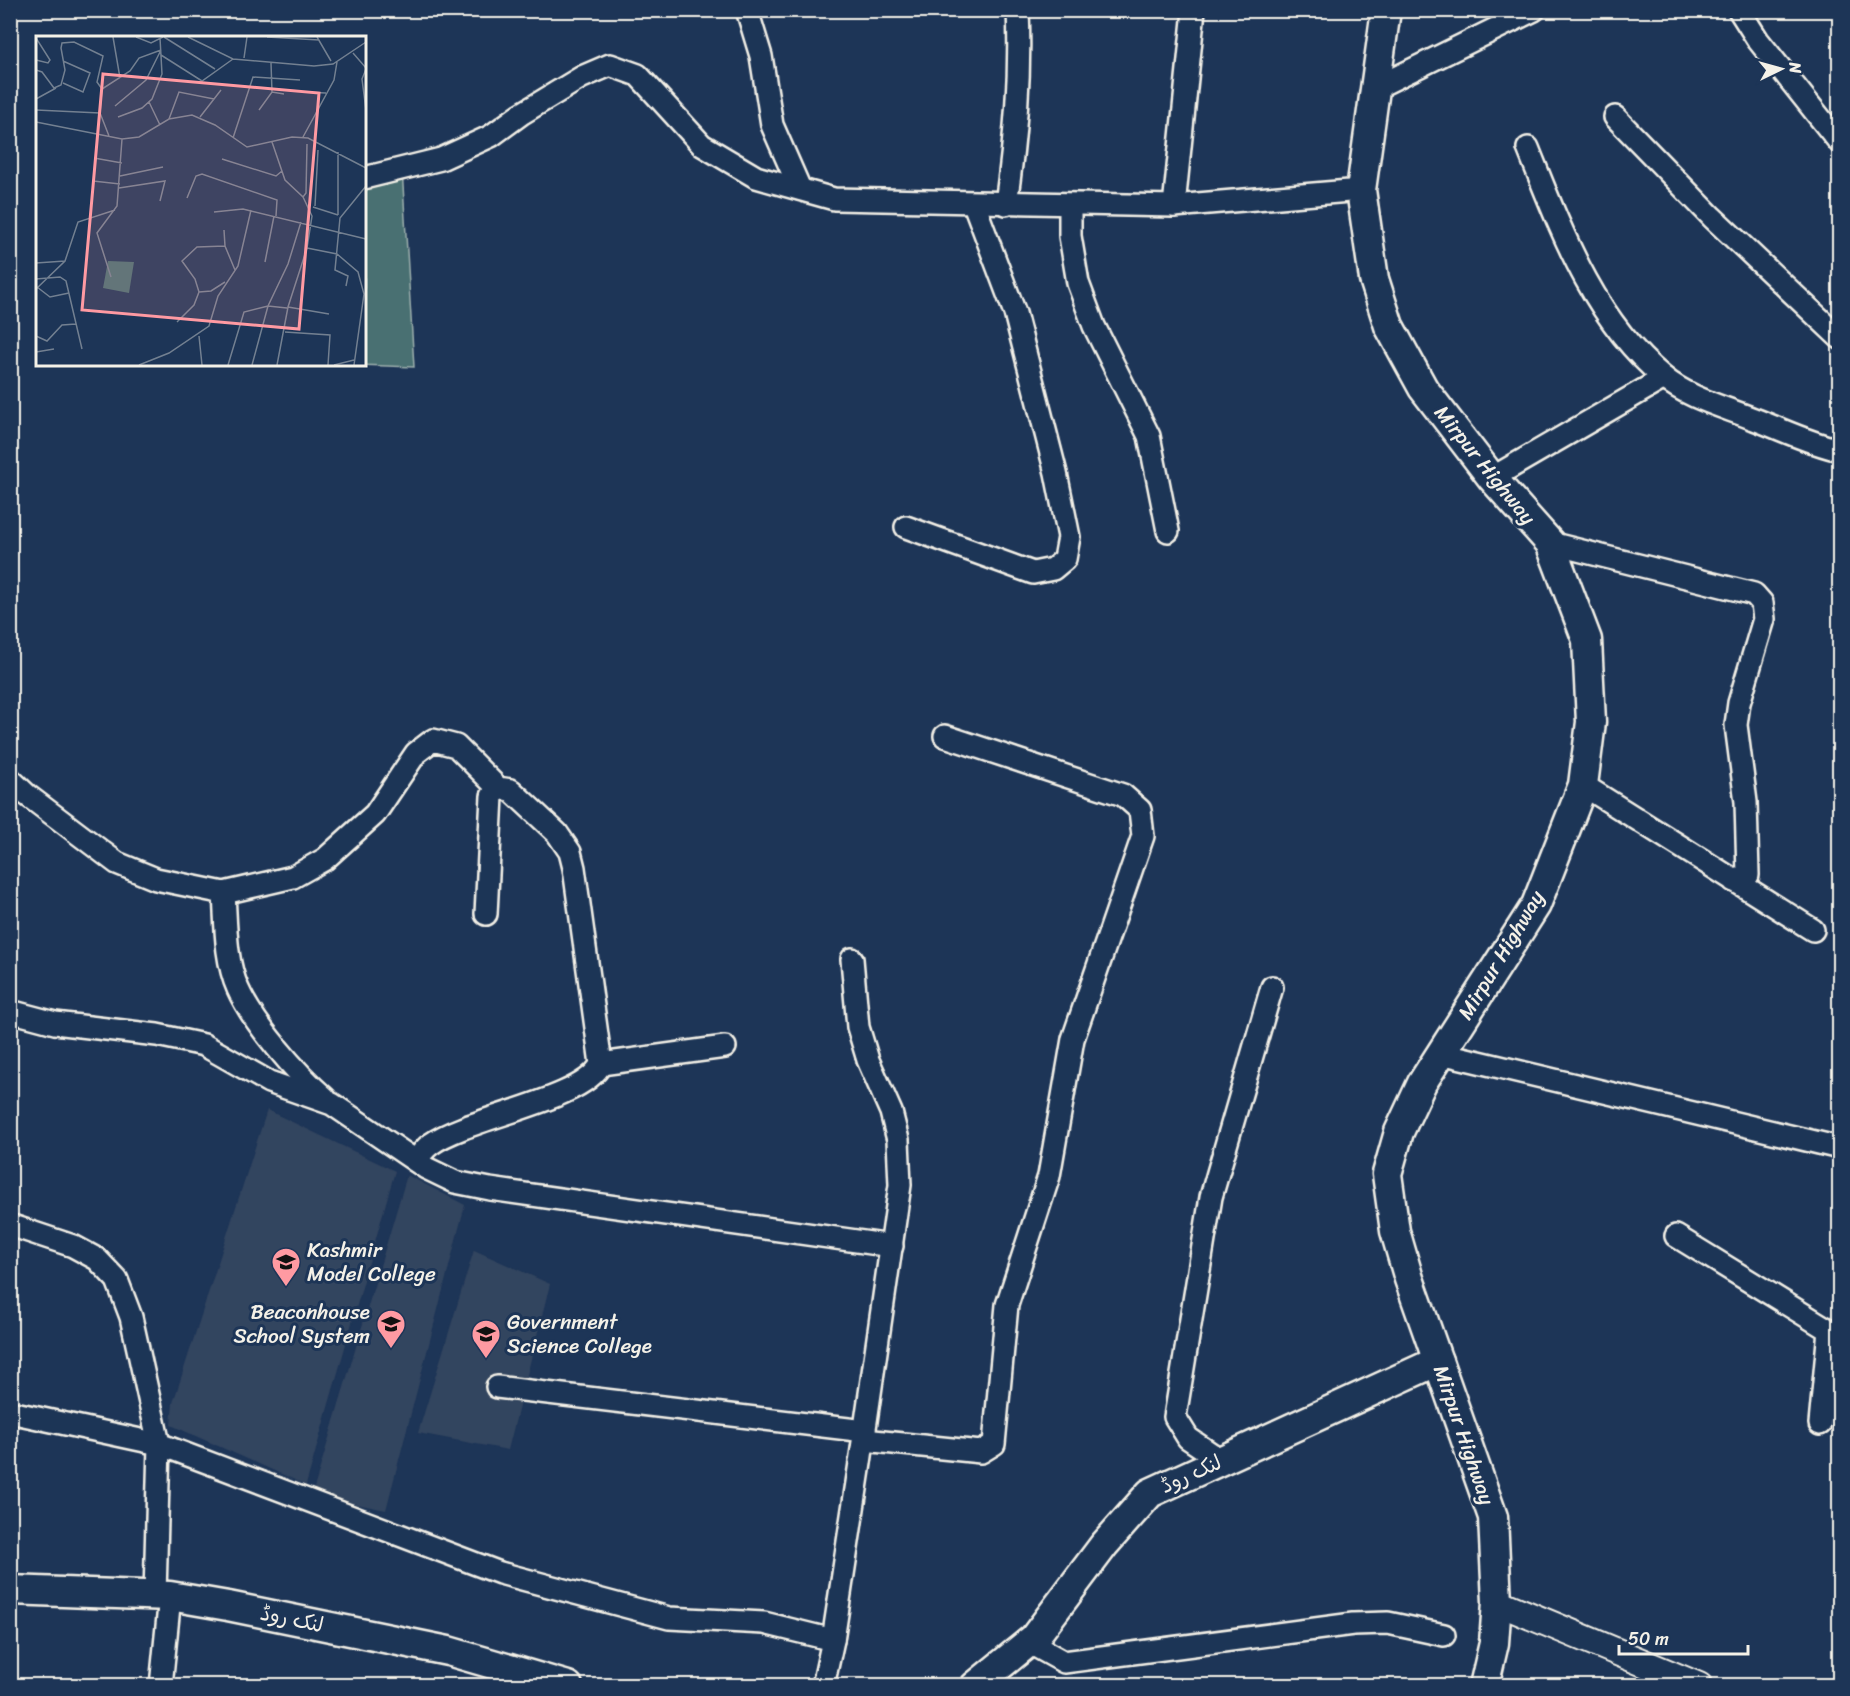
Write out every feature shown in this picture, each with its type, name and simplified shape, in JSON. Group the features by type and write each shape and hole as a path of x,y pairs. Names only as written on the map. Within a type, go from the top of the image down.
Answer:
{"main road":[{"name":"Mirpur Highway","path":"1386,10 1373,89 1361,190 1374,279 1389,326 1423,388 1492,478 1550,543 1587,640 1591,722 1583,785 1536,905 1422,1083 1399,1132 1387,1174 1395,1231 1493,1517 1497,1602 1494,1643 1484,1686"},
{"name":"لنک روڈ","path":"975,1686 1034,1638 1104,1545 1150,1493 1438,1361"},
{"name":"لنک روڈ","path":"10,1590 162,1596 448,1651 568,1686"}],"street":[{"path":"747,10 761,56 772,125 800,189"},
{"path":"1006,204 1018,112 1021,64 1018,10"},
{"path":"1174,206 1194,10"},
{"path":"1373,89 1534,10"},
{"path":"1739,10 1758,40 1838,139"},
{"path":"366,178 441,159 491,136 521,114 572,83 610,65 638,75 702,145 756,177 834,200 1174,206 1361,190"},
{"path":"1615,117 1712,217 1839,338"},
{"path":"1528,148 1558,222 1593,292 1615,328 1664,378 1695,396 1839,450"},
{"path":"906,527 1033,573 1053,569 1065,559 1069,537 1056,473 1015,312 974,204"},
{"path":"1070,205 1070,236 1078,283 1094,326 1149,436 1168,531"},
{"path":"1492,478 1664,378"},
{"path":"1550,543 1754,594 1762,603 1764,619 1739,703 1736,725 1746,801 1748,875 1734,882"},
{"path":"497,1387 981,1452 994,1444 1007,1305 1049,1176 1073,1039 1143,836 1140,810 1123,795 945,736"},
{"path":"10,779 27,795 117,863 156,879 224,893 293,877 325,859 375,814 417,753 433,740 456,746 498,788 511,790 557,833 570,852 601,1064 597,1073 576,1086 477,1122 433,1142 416,1161"},
{"path":"1583,785 1812,930"},
{"path":"486,914 492,796 498,788"},
{"path":"224,893 227,943 238,989 258,1022 309,1084 332,1104 416,1161 455,1182 490,1189 892,1246"},
{"path":"823,1686 833,1640 900,1185 898,1140 891,1112 868,1060 858,1027 852,959"},
{"path":"1222,1461 1188,1438 1175,1418 1211,1197 1272,987"},
{"path":"10,1011 55,1023 157,1035 204,1045 269,1082 332,1104"},
{"path":"601,1064 725,1047"},
{"path":"1441,1053 1839,1148"},
{"path":"10,1225 97,1259 117,1280 131,1317 159,1444 161,1686"},
{"path":"1676,1236 1834,1329 1820,1425"},
{"path":"10,1412 159,1444 500,1573 669,1618 764,1623 833,1640"},
{"path":"1497,1602 1700,1686"},
{"path":"1034,1638 1037,1647 1064,1662 1353,1624 1388,1623 1444,1635"}],"shaded area":[{"name":"Kashmir Model College","path":"267,1110 395,1171 306,1485 171,1425 173,1403"},
{"name":"Beaconhouse School System","path":"407,1175 465,1205 386,1510 312,1495"},
{"name":"Government Science College","path":"474,1250 550,1284 508,1450 418,1433"}],"green space":[{"path":"366,164 402,169 414,367 366,365"}],"place":[{"name":"Kashmir Model College","path":"286,1288"},
{"name":"Beaconhouse School System","path":"391,1350"},
{"name":"Government Science College","path":"486,1360"}]}
